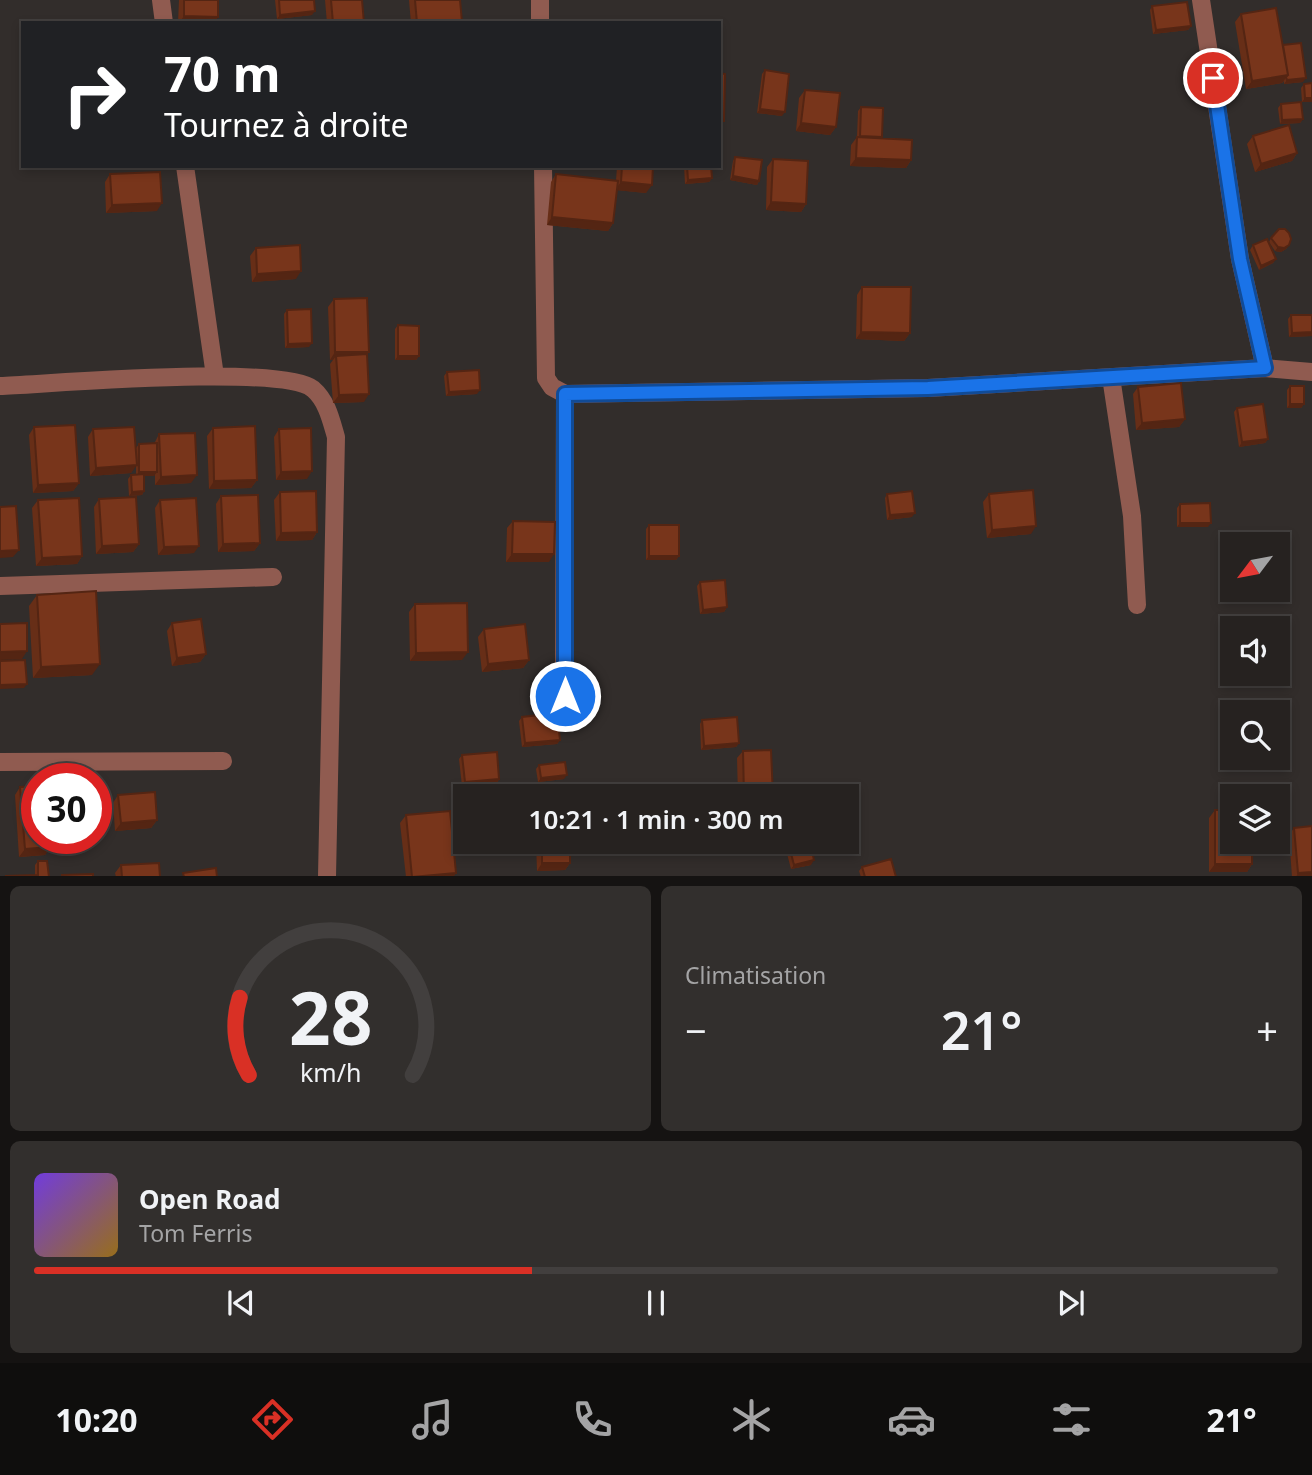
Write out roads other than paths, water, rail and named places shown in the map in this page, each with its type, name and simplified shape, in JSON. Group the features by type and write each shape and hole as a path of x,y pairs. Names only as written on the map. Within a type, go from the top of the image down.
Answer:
{"street":[{"path":"161,0 164,21"},
{"path":"540,0 540,21"},
{"path":"1201,0 1240,259 1265,368"},
{"path":"185,168 215,376"},
{"path":"543,168 546,378 552,387 565,394 928,388 1265,368 1312,372"},
{"path":"0,386 215,376 291,380 314,390 329,411 336,436 327,876"},
{"path":"1111,377 1132,516 1137,605"},
{"path":"565,394 565,696"},
{"path":"0,586 273,578"},
{"path":"0,762 223,761"}]}
